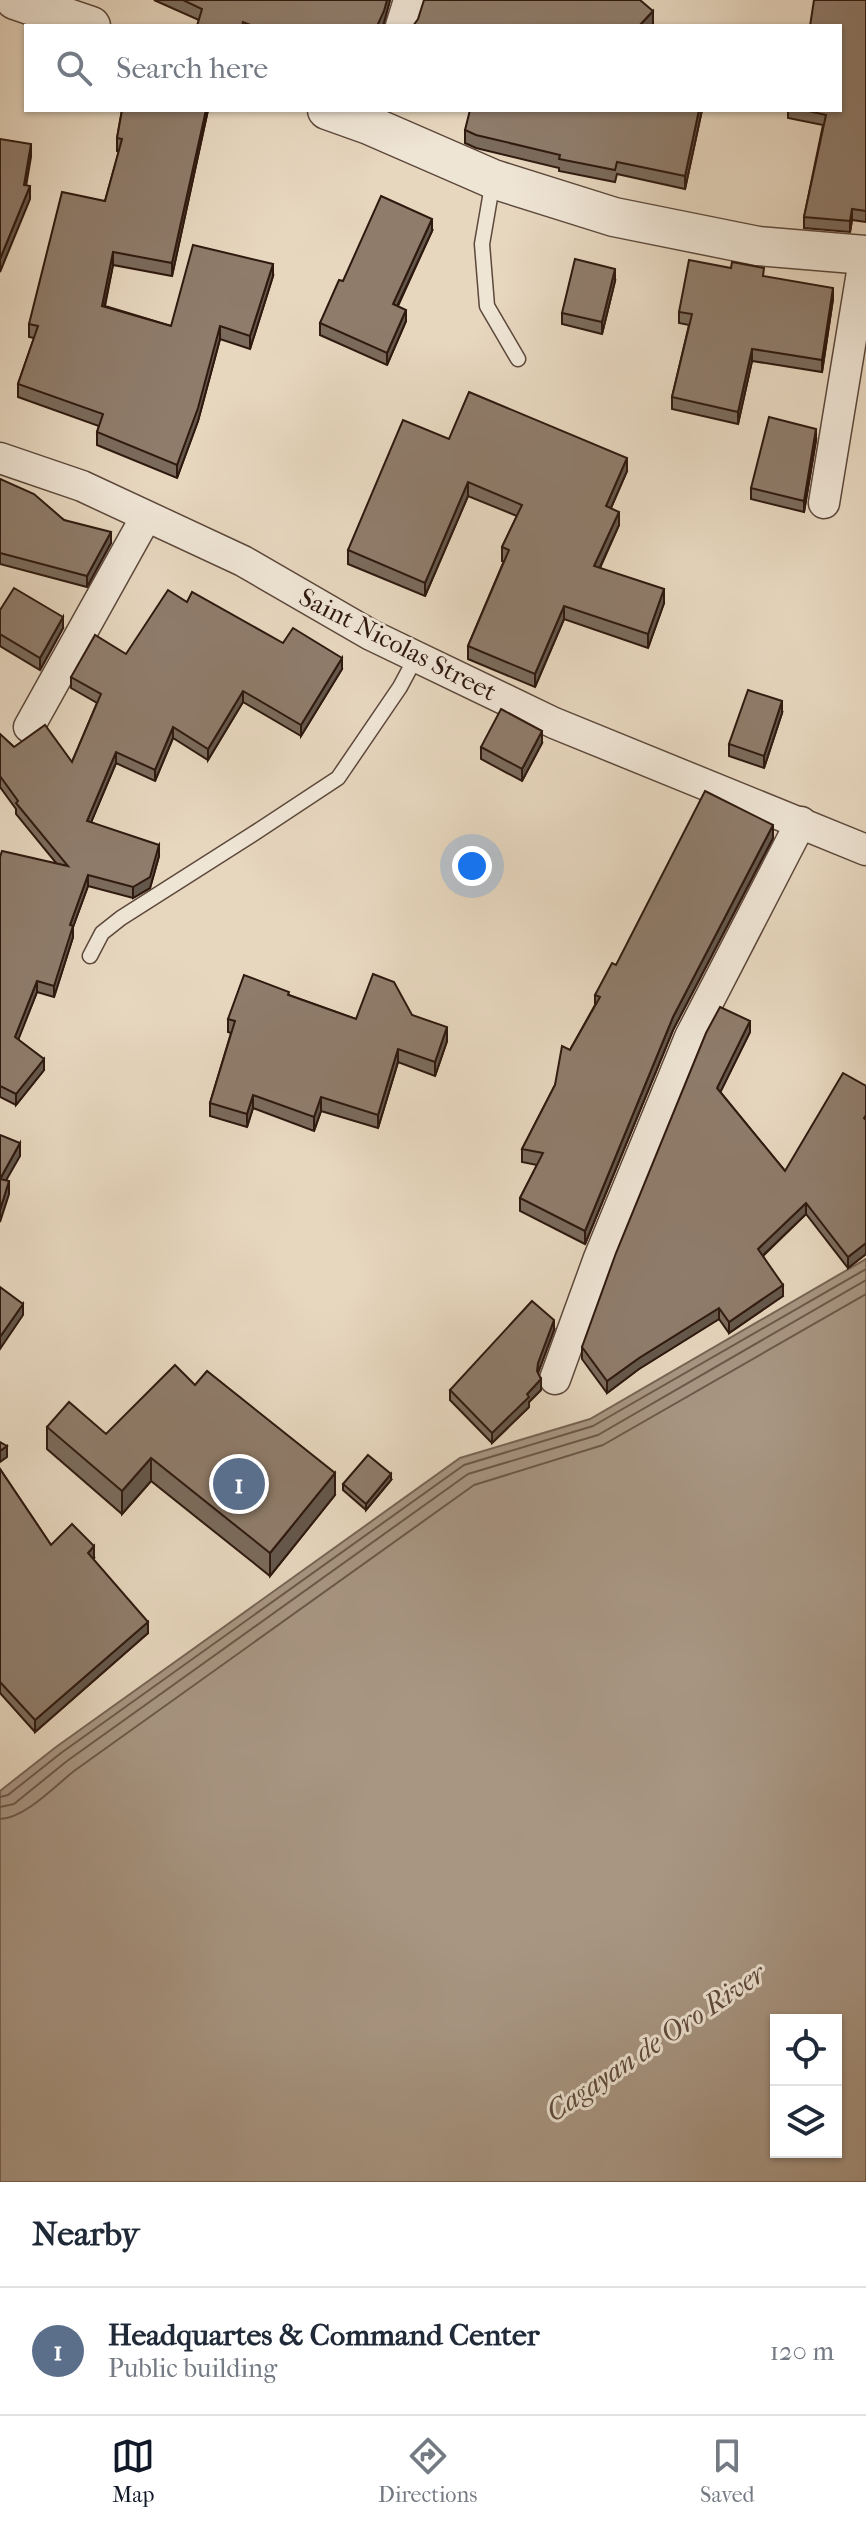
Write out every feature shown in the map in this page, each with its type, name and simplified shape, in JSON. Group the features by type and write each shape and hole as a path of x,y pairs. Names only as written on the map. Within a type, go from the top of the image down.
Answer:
{"street":[{"path":"15,0 85,24"},
{"path":"402,24 409,0"},
{"path":"338,112 371,118 493,179 614,217 743,244 866,254 824,503"},
{"name":"Saint Nicolas Street","path":"0,458 82,486 243,561 371,635 554,723 866,850"},
{"path":"29,727 146,517"},
{"path":"555,1379 599,1258 690,1037 801,822"}],"lane":[{"path":"493,179 482,244 487,306 518,359"},
{"path":"90,956 102,933 121,918 338,778 400,687 416,657"}],"water":[{"name":"Cagayan de Oro River","path":"866,1259 866,2182 0,2182 0,1791 56,1747 460,1458 590,1419"}],"building":[{"path":"183,0 387,0 378,24 198,24 202,9"},
{"path":"424,0 640,0 653,11 641,24 414,24"},
{"path":"814,0 866,0 866,211 852,209 850,221 804,217 826,115 813,112 842,112 842,24 810,24"},
{"path":"122,112 206,112 172,263 113,252 102,306 171,326 193,245 273,264 250,336 220,326 198,408 177,465 97,432 103,414 18,384 38,326 29,324 62,192 105,201 122,139 117,138"},
{"path":"470,112 699,112 685,176 617,162 615,170 559,159 560,155 465,130"},
{"path":"0,139 31,144 24,185 30,186 0,259"},
{"path":"381,196 432,219 393,304 406,310 387,353 320,323 339,280 343,281"},
{"path":"575,259 615,269 602,322 562,313"},
{"path":"689,260 731,268 732,262 764,268 763,276 833,288 822,360 752,349 738,412 672,397 692,314 679,312"},
{"path":"469,392 627,458 606,506 619,512 594,566 664,589 648,634 564,606 535,674 468,646 509,550 502,547 522,505 468,482 425,583 348,550 403,420 449,439"},
{"path":"769,417 816,429 804,501 751,488"},
{"path":"0,479 34,494 64,520 111,532 87,576 0,553"},
{"path":"14,588 63,617 40,658 0,634 0,610"},
{"path":"168,590 187,602 192,592 283,643 293,628 342,658 301,725 243,691 208,749 173,727 155,770 116,752 87,821 159,845 150,877 133,887 88,875 70,925 73,926 54,986 37,981 15,1037 44,1059 16,1094 0,1086 0,857 2,851 68,866 16,803 18,801 0,776 0,734 14,747 45,725 72,762 101,694 71,677 95,635 126,654"},
{"path":"748,690 782,701 764,756 729,744"},
{"path":"501,709 542,731 522,769 481,747"},
{"path":"705,791 773,825 673,1017 585,1231 520,1198 543,1153 522,1149 555,1085 562,1046 570,1050 600,997 595,995 612,963 616,965"},
{"path":"373,974 394,982 412,1015 447,1027 435,1062 398,1049 378,1115 321,1097 314,1117 253,1095 247,1114 210,1103 235,1021 228,1019 244,975 289,992 288,995 356,1019"},
{"path":"720,1007 750,1021 717,1088 785,1171 843,1073 866,1086 866,1243 848,1257 806,1203 758,1249 783,1285 729,1322 719,1308 607,1381 582,1347 616,1253 706,1033"},
{"path":"0,1135 20,1143 0,1179"},
{"path":"0,1179 9,1181 0,1210"},
{"path":"0,1287 23,1304 0,1337"},
{"path":"532,1301 554,1320 538,1363 537,1371 541,1379 527,1394 529,1397 492,1433 450,1390"},
{"path":"175,1365 195,1385 207,1371 335,1473 270,1553 151,1458 122,1491 47,1427 69,1402 106,1434"},
{"path":"368,1455 391,1474 366,1504 343,1484"},
{"path":"0,1469 51,1545 72,1524 94,1546 88,1553 148,1622 35,1720 0,1682"}],"place":[{"name":"Headquartes & Command Center","path":"239,1484"}]}
